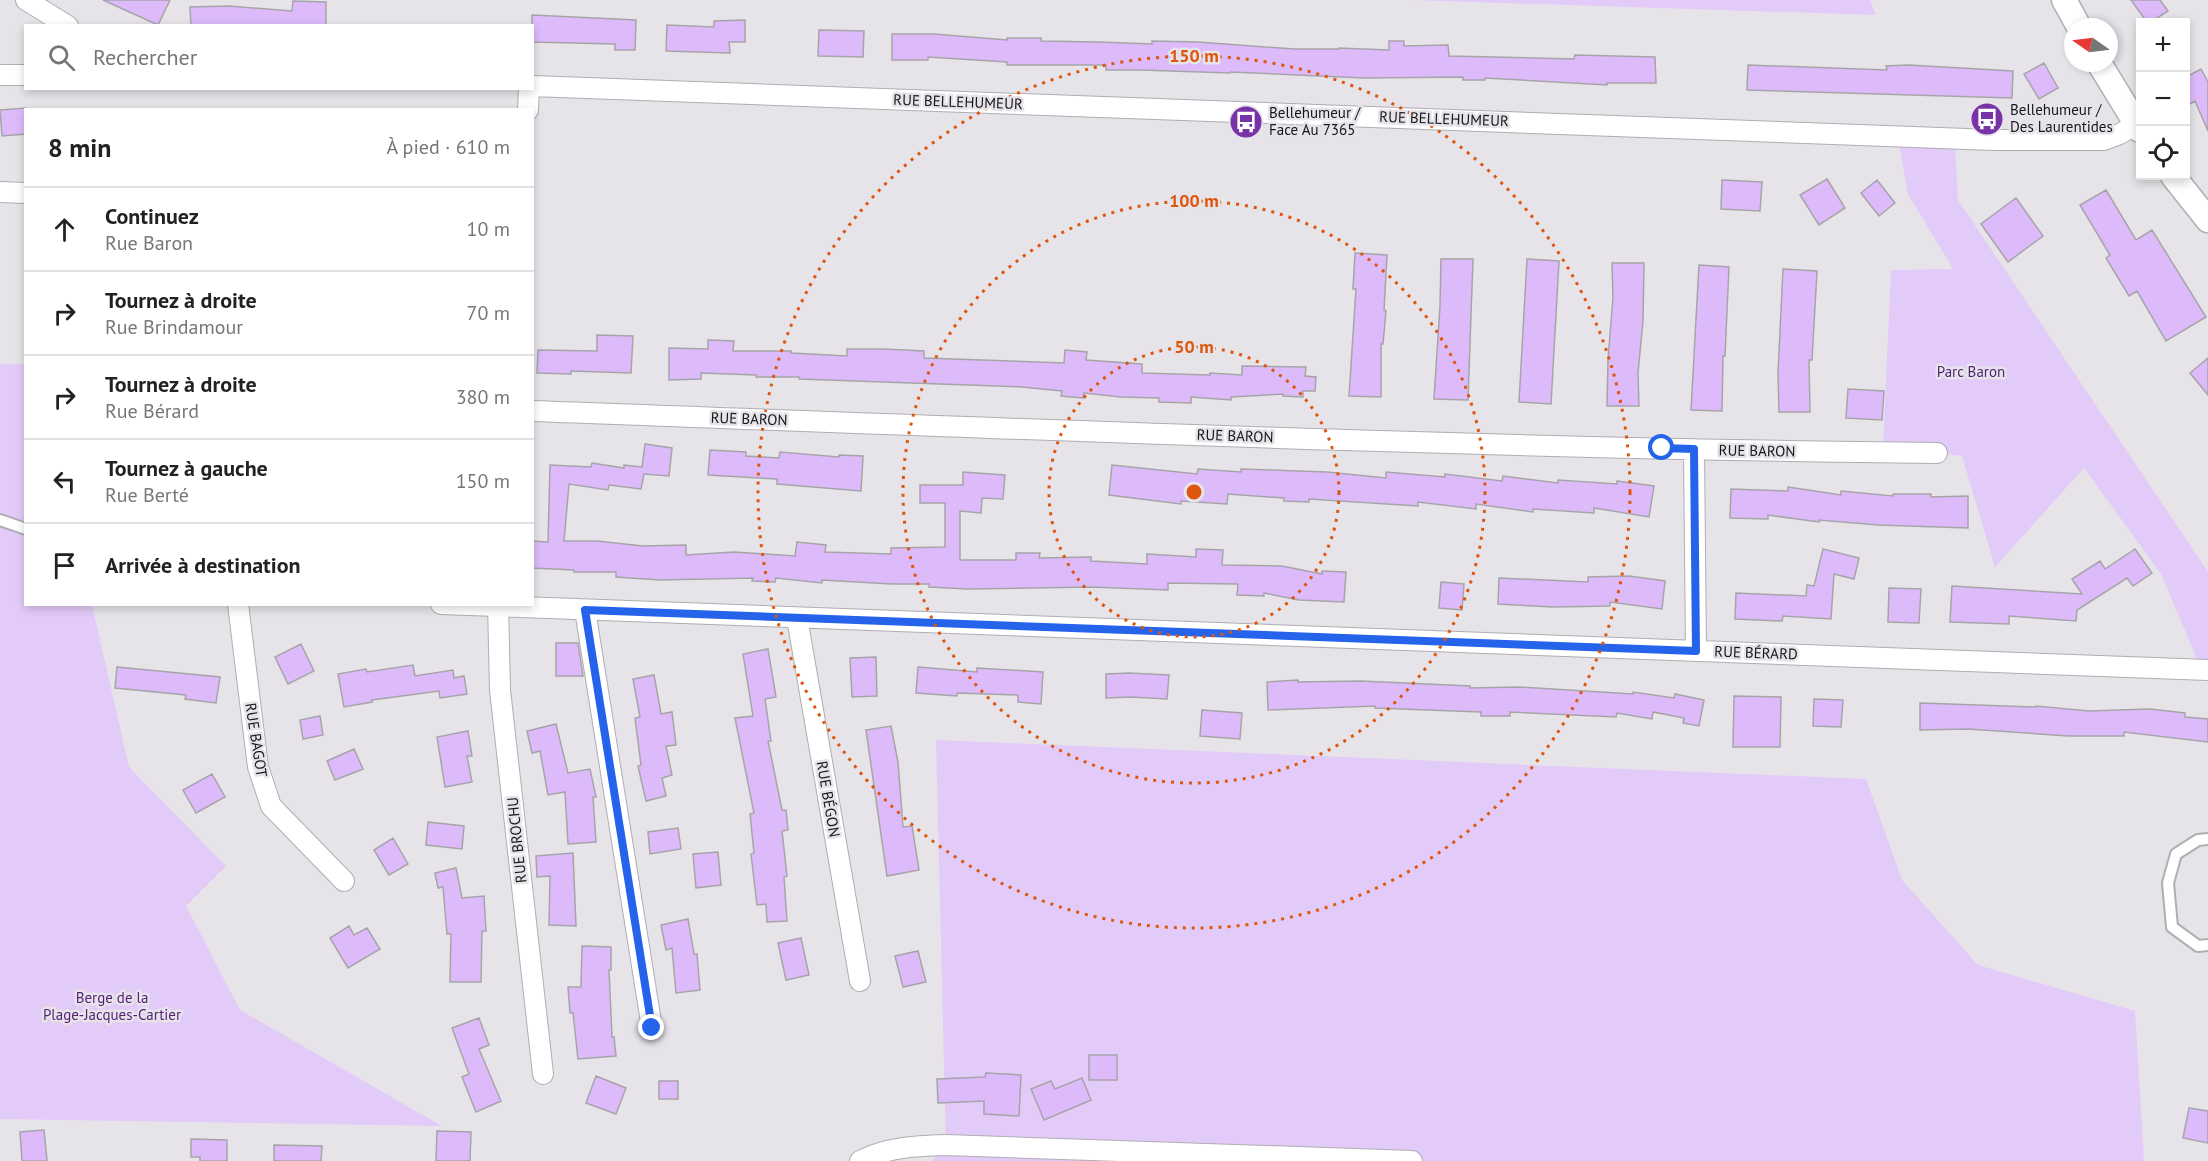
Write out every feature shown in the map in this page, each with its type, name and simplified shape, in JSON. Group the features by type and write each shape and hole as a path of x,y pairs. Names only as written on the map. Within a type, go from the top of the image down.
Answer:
{"street":[{"path":"26,0 65,24"},
{"path":"2064,0 2074,18"},
{"path":"2104,72 2137,126"},
{"path":"0,75 24,75"},
{"name":"RUE BELLEHUMEUR","path":"534,87 1994,140 2104,140 2136,128"},
{"path":"528,108 531,90"},
{"path":"2176,180 2208,220"},
{"path":"0,192 24,193"},
{"name":"RUE BARON","path":"534,411 1222,436 1937,453"},
{"path":"1694,449 1696,651"},
{"name":"RUE BAGOT","path":"238,606 258,767 271,806 344,881"},
{"name":"RUE BÉRARD","path":"498,606 2208,670"},
{"name":"RUE BROCHU","path":"498,606 500,690 543,1074"},
{"path":"585,610 652,1028"},
{"name":"RUE BÉGON","path":"797,618 860,981"},
{"path":"860,1161 903,1146 946,1145 1412,1161"}],"lane":[{"path":"0,520 24,528"},
{"path":"2208,839 2198,840 2176,854 2168,883 2172,927 2198,945 2208,945"}],"green space":[{"path":"1412,0 1870,0 1876,15"},
{"name":"Parc Baron","path":"1899,144 1955,146 1958,200 2208,572 2208,666 2200,666 2161,574 2084,468 1995,567 1962,456 1883,447 1891,270 1953,269 1908,194"},
{"name":"Berge de la Plage-Jacques-Cartier","path":"0,364 24,364 24,606 92,606 129,767 226,866 186,906 240,1010 442,1126 0,1119"},
{"path":"936,740 1866,779 1902,880 1978,965 2135,1011 2144,1161 932,1161 946,1145"}],"building":[{"path":"103,0 170,0 158,24"},
{"path":"2131,0 2160,0 2168,11 2157,18 2144,18"},
{"path":"293,1 326,2 326,24 191,24 190,7 229,6 292,11"},
{"path":"532,15 636,20 635,50 615,50 615,44 534,42 534,24 532,24"},
{"path":"745,20 745,42 729,42 730,53 666,51 667,25 714,27 714,21"},
{"path":"819,30 864,31 863,57 818,56"},
{"path":"892,34 1152,44 1152,41 1198,42 1294,49 1389,50 1389,41 1404,41 1404,46 1448,45 1449,56 1574,59 1575,55 1655,57 1656,83 1607,83 1607,85 1485,78 1485,80 1463,80 1463,77 1364,78 1231,72 1106,70 1106,65 1007,65 1007,62 928,57 928,60 892,60"},
{"path":"2044,63 2058,88 2039,99 2024,74"},
{"path":"1748,65 1887,70 1886,66 1908,65 2013,71 2012,98 1747,90"},
{"path":"2201,69 2208,82 2208,131 2195,101 2190,104 2190,75"},
{"path":"24,108 24,134 2,136 0,110"},
{"path":"1827,179 1845,208 1819,225 1800,195"},
{"path":"1722,180 1762,182 1760,211 1721,209"},
{"path":"1877,180 1895,203 1879,216 1861,193"},
{"path":"2106,190 2136,240 2152,230 2206,317 2166,341 2137,291 2129,296 2106,258 2110,255 2080,205"},
{"path":"2016,198 2043,236 2008,262 1981,224"},
{"path":"1355,253 1387,255 1384,310 1386,311 1383,344 1381,344 1381,397 1349,396 1356,289 1353,289"},
{"path":"1441,259 1473,259 1468,400 1434,399"},
{"path":"1527,259 1559,261 1551,404 1519,402"},
{"path":"1612,263 1644,263 1643,321 1638,373 1639,406 1607,406 1613,298"},
{"path":"1699,265 1729,267 1722,411 1691,410"},
{"path":"1783,269 1817,271 1812,360 1809,360 1810,412 1779,412 1778,373"},
{"path":"597,335 633,336 631,373 571,371 571,374 537,373 538,350 597,351"},
{"path":"708,340 734,341 733,351 791,351 791,353 847,356 847,349 884,349 924,351 924,358 1064,363 1065,350 1087,352 1086,360 1142,364 1142,373 1242,375 1242,366 1306,367 1305,376 1316,377 1315,391 1303,391 1303,397 1283,396 1283,394 1231,397 1231,400 1191,397 1191,403 1159,402 1159,398 1084,393 1083,398 1061,396 1062,391 1022,387 799,379 799,377 756,377 756,375 701,373 701,379 669,380 669,348 708,349"},
{"path":"2208,358 2208,395 2190,373"},
{"path":"1848,389 1884,391 1882,420 1846,418"},
{"path":"645,444 672,448 669,476 644,474 641,489 609,485 608,490 569,484 564,541 597,541 643,546 686,545 686,555 734,552 795,556 797,542 826,545 825,552 891,554 891,548 945,547 945,503 920,503 920,485 963,485 963,472 1005,475 1003,499 982,498 981,513 960,511 960,560 1016,560 1016,553 1040,553 1039,558 1091,557 1091,561 1147,564 1147,554 1196,557 1196,549 1223,550 1222,565 1282,566 1322,574 1322,571 1346,572 1344,602 1299,600 1264,593 1264,596 1237,595 1238,584 1168,583 1168,590 1091,587 968,589 929,587 929,584 822,580 822,583 776,578 775,582 752,581 753,578 660,580 616,577 616,572 574,572 574,570 534,568 534,541 548,542 550,465 591,467 592,463 624,468 624,465 642,467"},
{"path":"710,450 746,452 746,456 779,458 780,452 839,457 839,455 863,456 861,491 777,484 777,479 708,475"},
{"path":"1112,465 1197,474 1198,469 1241,472 1241,469 1327,472 1386,478 1386,472 1445,477 1445,474 1502,481 1503,476 1558,483 1558,480 1617,484 1617,481 1654,486 1649,517 1594,508 1594,513 1533,509 1533,512 1476,504 1476,509 1418,502 1418,506 1309,499 1309,502 1284,501 1284,498 1228,494 1227,504 1181,501 1181,504 1109,495"},
{"path":"1788,487 1841,495 1841,491 1893,496 1893,494 1931,494 1931,497 1968,496 1968,528 1878,525 1819,520 1819,522 1768,515 1768,519 1730,518 1731,489 1788,491"},
{"path":"1823,549 1859,558 1854,579 1834,574 1831,619 1783,616 1782,621 1735,619 1736,593 1806,596 1807,585 1814,586"},
{"path":"2135,549 2152,573 2133,586 2127,578 2077,610 2076,621 2009,616 2009,624 1950,622 1952,586 2082,594 2072,579 2100,561 2105,569"},
{"path":"1629,576 1665,581 1662,609 1610,602 1610,606 1553,607 1498,604 1499,578 1588,582 1588,577"},
{"path":"1441,582 1464,584 1462,610 1439,608"},
{"path":"1889,588 1921,589 1919,623 1888,622"},
{"path":"556,643 578,643 583,676 556,676"},
{"path":"301,644 314,671 288,684 275,657"},
{"path":"768,649 776,697 765,699 771,741 768,741 782,810 786,810 788,830 782,831 787,876 784,877 787,921 767,922 766,904 757,905 751,854 754,853 750,814 754,813 735,718 753,716 743,654"},
{"path":"876,657 877,696 852,697 850,658"},
{"path":"413,665 415,676 453,670 454,678 464,676 467,694 440,698 439,691 372,700 372,702 344,707 338,674"},
{"path":"117,667 220,677 216,703 185,699 186,695 115,688"},
{"path":"918,667 977,672 977,668 1043,672 1041,704 1018,702 1018,695 957,693 957,696 916,693"},
{"path":"1106,674 1169,675 1167,699 1106,698"},
{"path":"654,675 661,714 672,712 676,745 666,746 672,775 662,778 666,796 646,801 638,766 641,765 635,718 640,717 633,679"},
{"path":"1298,680 1298,682 1361,681 1470,686 1470,688 1518,687 1633,694 1633,692 1674,698 1675,694 1704,700 1699,726 1683,723 1684,718 1653,712 1652,719 1617,713 1616,717 1510,712 1510,716 1481,716 1481,712 1375,708 1375,706 1268,710 1267,682"},
{"path":"1734,696 1781,697 1780,747 1733,747"},
{"path":"1814,699 1843,700 1841,727 1813,726"},
{"path":"1920,703 2036,706 2089,711 2150,709 2185,713 2185,717 2208,719 2208,742 2124,732 2124,736 2068,736 1968,729 1920,730"},
{"path":"1202,710 1242,713 1240,739 1200,736"},
{"path":"320,716 323,735 303,739 300,720"},
{"path":"556,724 568,773 590,769 596,797 593,797 596,842 568,844 565,792 548,795 540,751 532,753 527,731"},
{"path":"891,726 898,762 903,827 912,826 919,870 887,876 866,730"},
{"path":"468,731 472,756 467,756 472,782 445,787 437,737"},
{"path":"354,749 363,769 335,780 327,761"},
{"path":"212,774 225,797 196,813 183,790"},
{"path":"428,822 464,826 462,849 426,845"},
{"path":"678,828 681,849 650,854 648,832"},
{"path":"393,838 408,864 389,875 374,850"},
{"path":"718,852 721,885 696,888 693,854"},
{"path":"573,853 576,926 549,925 550,876 537,877 536,856"},
{"path":"456,868 462,898 484,896 486,931 482,931 481,982 450,982 451,934 447,934 443,887 438,888 435,873"},
{"path":"688,919 694,954 697,954 700,990 676,993 672,948 666,950 661,925"},
{"path":"349,926 354,935 367,928 380,949 348,968 330,938"},
{"path":"801,938 809,975 786,980 778,943"},
{"path":"582,946 611,947 611,970 609,970 612,1037 614,1037 616,1056 578,1059 568,987 581,987"},
{"path":"918,951 926,982 903,987 895,956"},
{"path":"479,1018 489,1045 479,1049 501,1101 476,1112 462,1077 469,1074 452,1028"},
{"path":"1089,1055 1117,1055 1117,1080 1089,1080"},
{"path":"986,1073 1021,1075 1019,1116 984,1114 984,1101 938,1103 937,1079 985,1077"},
{"path":"596,1076 626,1088 616,1114 586,1103"},
{"path":"1082,1078 1091,1100 1044,1120 1031,1089 1051,1081 1055,1089"},
{"path":"659,1081 678,1081 678,1099 659,1099"},
{"path":"2189,1108 2208,1111 2208,1143 2183,1138"},
{"path":"44,1130 47,1161 22,1161 20,1132"},
{"path":"437,1131 471,1132 470,1161 436,1161"},
{"path":"191,1139 227,1140 227,1161 200,1161 200,1157 191,1157"},
{"path":"274,1145 322,1146 321,1161 274,1161"}],"place":[{"name":"Bellehumeur / Des Laurentides","path":"1987,119"},
{"name":"Bellehumeur / Face Au 7365","path":"1246,122"}],"route":[{"path":"652,1028 585,610 1696,651 1694,449 1662,448"}]}
